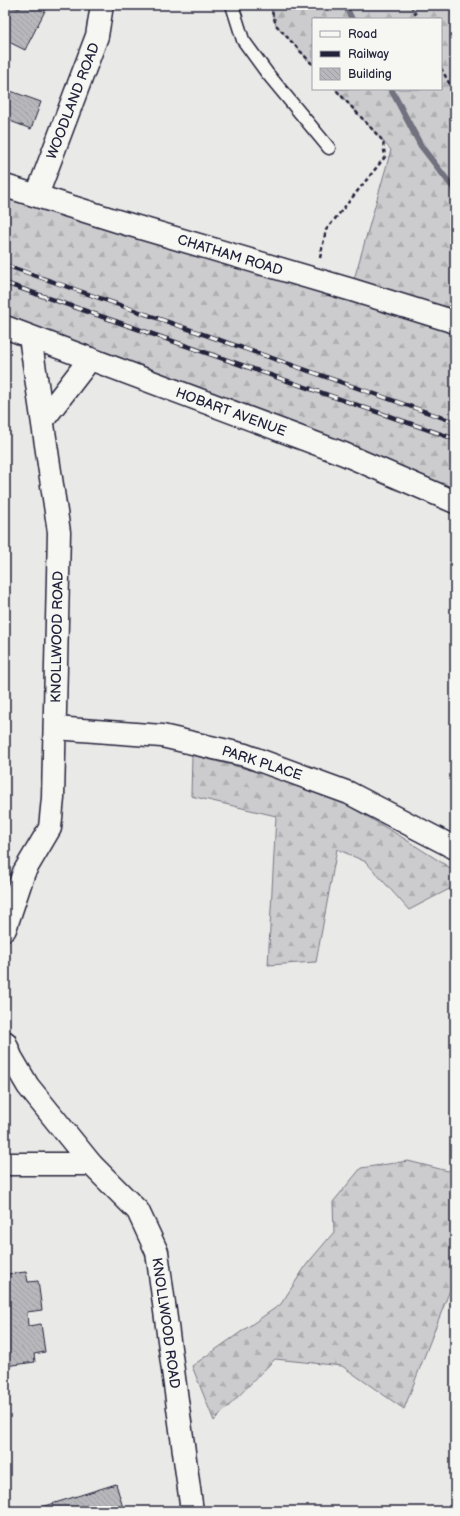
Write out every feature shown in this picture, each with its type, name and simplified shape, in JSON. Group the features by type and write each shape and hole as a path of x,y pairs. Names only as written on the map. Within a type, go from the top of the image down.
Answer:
{"street":[{"name":"WOODLAND ROAD","path":"37,195 97,36 102,5"},
{"name":"CHATHAM ROAD","path":"5,186 116,221 352,290 455,322"},
{"name":"HOBART AVENUE","path":"5,327 344,454 455,502"},
{"name":"KNOLLWOOD ROAD","path":"5,929 24,872 50,828 53,798 59,532 30,337"},
{"path":"43,420 90,359"},
{"name":"PARK PLACE","path":"55,728 162,736 245,755 349,793 455,848"},
{"name":"KNOLLWOOD ROAD","path":"5,1042 28,1086 91,1164 138,1211 157,1252 192,1511"},
{"path":"5,1164 91,1164"}],"lane":[{"path":"232,5 243,40 267,73 329,148"}],"path":[{"path":"270,5 276,25 312,64"},
{"path":"411,5 418,18"},
{"path":"446,5 455,13"},
{"path":"442,70 455,94"},
{"path":"319,264 326,230 385,157 383,141 336,90"}],"green space":[{"path":"270,5 455,5 455,502 5,335 5,179 351,290 391,150 336,90 442,90 442,18 312,18 312,64 276,25"},
{"path":"192,755 317,787 400,836 455,871 455,886 409,910 366,862 337,849 316,962 268,965 276,816 191,796"},
{"path":"408,1161 448,1171 455,1166 455,1277 404,1409 342,1366 275,1359 214,1421 192,1366 281,1304 307,1264 334,1232 333,1202 361,1168"}],"building":[{"path":"5,5 10,5 19,9 21,5 48,5 25,50 5,40"},
{"path":"5,89 41,102 31,129 5,119"},
{"path":"5,127 10,128 5,141"},
{"path":"5,1266 7,1274 26,1272 28,1282 38,1281 42,1310 27,1312 28,1326 41,1324 45,1352 34,1354 35,1362 5,1366"},
{"path":"116,1484 124,1511 43,1511 42,1507"}],"waterway":[{"path":"345,5 352,18"},
{"path":"392,90 421,146 455,190"}],"railway":[{"path":"5,265 455,422"},
{"path":"5,283 455,439"}]}
